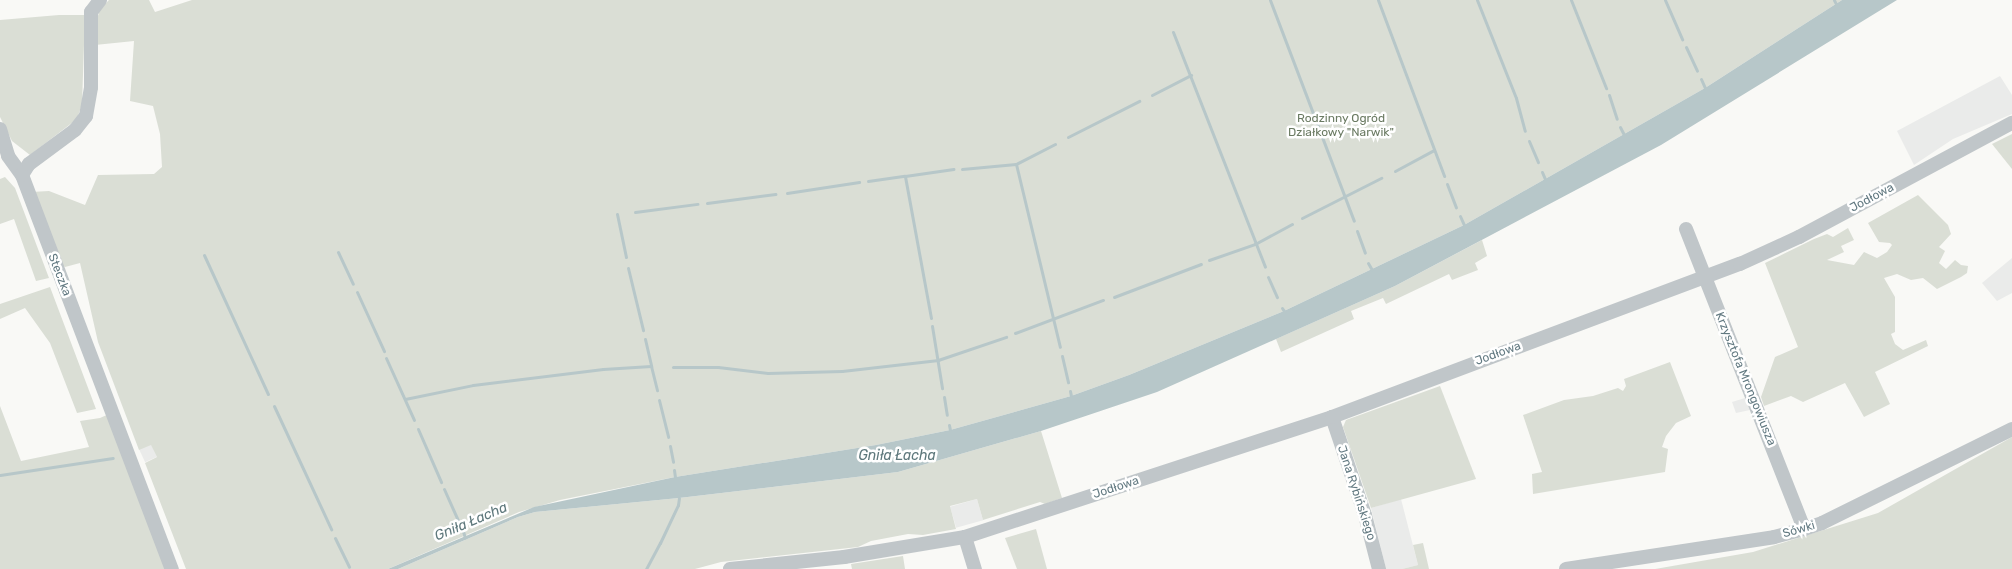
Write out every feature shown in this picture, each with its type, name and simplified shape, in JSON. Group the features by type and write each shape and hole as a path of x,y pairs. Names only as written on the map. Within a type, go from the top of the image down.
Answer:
{"street":[{"path":"22,175 28,164 75,130 86,116 91,87 90,20 91,12 100,0"},
{"name":"Jodłowa","path":"730,569 844,557 965,537 1332,417 1705,278 1799,236 2012,123"},
{"name":"Steczka","path":"0,129 4,155 22,175 172,569"},
{"name":"Krzysztofa Mrongowiusza","path":"1686,229 1804,529"},
{"name":"Jana Rybińskiego","path":"1332,417 1365,515 1379,569"},
{"name":"Sówki","path":"1566,569 1774,537 1804,529 1830,519 2012,430"},
{"path":"965,537 975,569"}],"shaded area":[{"path":"2000,76 2012,95 2012,114 1953,139 1914,165 1897,131"},
{"path":"2012,258 2012,293 1997,301 1982,283"},
{"path":"1745,398 1750,410 1736,413 1732,402"},
{"path":"151,444 157,457 145,462 139,449"},
{"path":"977,499 983,520 956,528 950,507"},
{"path":"1401,499 1418,565 1402,569 1386,569 1371,508"}],"green space":[{"name":"Rodzinny Ogród Działkowy \"Narwik\"","path":"109,0 149,0 155,12 192,0 1842,0 1705,88 1464,225 1284,311 1129,375 1071,396 950,430 876,445 675,477 560,500 519,512 388,569 186,569 145,463 157,457 151,445 139,450 98,342 80,263 65,267 60,264 31,192 49,191 85,205 98,175 154,174 162,167 160,134 153,106 130,101 134,41 95,45 95,26 100,9"},
{"path":"59,15 85,15 82,104 77,119 30,155 12,141 0,117 0,20"},
{"path":"2012,134 2012,169 1992,144"},
{"path":"5,177 15,188 49,278 36,281 14,219 0,224 0,179"},
{"path":"1918,195 1948,225 1951,234 1939,247 1945,251 1939,263 1946,269 1955,260 1961,265 1968,266 1967,273 1937,289 1923,278 1911,280 1897,274 1884,278 1895,297 1895,332 1891,334 1895,344 1903,350 1926,340 1928,346 1875,372 1890,404 1864,417 1845,383 1803,402 1791,396 1764,406 1761,397 1775,357 1798,347 1765,263 1814,239 1827,234 1833,237 1848,228 1854,240 1841,246 1844,252 1827,260 1854,265 1864,252 1877,258 1887,252 1892,245 1879,242 1868,223"},
{"path":"1482,240 1487,256 1475,263 1478,270 1452,280 1449,274 1386,304 1383,298 1351,311 1354,319 1281,352 1276,339 1395,286"},
{"path":"50,287 96,409 77,413 50,343 25,308 0,319 0,304"},
{"path":"1670,362 1691,416 1676,423 1666,436 1662,447 1668,449 1665,472 1533,494 1532,474 1542,472 1523,415 1564,400 1593,396 1618,388 1623,391 1626,386 1624,379"},
{"path":"1440,386 1476,479 1371,508 1343,427 1346,420"},
{"path":"0,406 21,461 89,447 80,421 100,418 109,414 169,569 0,569"},
{"path":"1041,431 1062,498 1045,504 1040,502 983,520 977,499 950,506 956,529 923,535 908,534 871,541 858,547 721,562 695,569 398,569 518,517 535,512 679,498 898,472"},
{"path":"2012,437 2012,569 1655,569 1753,552 1878,513"},
{"path":"1036,529 1047,569 1017,569 1005,538"},
{"path":"1423,543 1429,569 1402,569 1418,565 1413,545"},
{"path":"903,556 905,569 852,569 851,564"}],"water":[{"name":"Gniła Łacha","path":"1842,0 1897,0 1661,145 1395,286 1157,392 1041,431 898,472 679,498 535,512 518,517 398,569 388,569 534,507 675,477 876,445 950,430 1071,396 1129,375 1284,311 1464,225 1705,88"}],"waterway":[{"path":"1270,0 1354,221"},
{"path":"1378,0 1444,176"},
{"path":"1477,0 1516,98 1525,131"},
{"path":"1571,0 1606,88"},
{"path":"1665,0 1682,39"},
{"path":"1834,0 1836,4"},
{"path":"1173,32 1265,267"},
{"path":"1686,47 1697,71"},
{"path":"1152,95 1191,75"},
{"path":"1701,79 1705,88"},
{"path":"1609,95 1617,119"},
{"path":"1068,137 1139,101"},
{"path":"1620,127 1624,135"},
{"path":"1529,141 1538,162"},
{"path":"1055,144 1016,164 1060,347"},
{"path":"1395,171 1434,150"},
{"path":"962,169 1016,164"},
{"path":"931,318 905,176 953,169"},
{"path":"1542,172 1545,179"},
{"path":"868,181 905,176"},
{"path":"1302,218 1381,178"},
{"path":"787,193 859,182"},
{"path":"1447,184 1456,207"},
{"path":"707,203 775,194"},
{"path":"635,212 697,204"},
{"path":"617,214 626,257"},
{"path":"1460,216 1464,225"},
{"path":"1209,260 1255,244 1292,224"},
{"path":"1357,231 1365,253"},
{"path":"338,252 353,284"},
{"path":"204,255 268,394"},
{"path":"1368,263 1372,270"},
{"path":"1114,297 1201,264"},
{"path":"628,268 643,330"},
{"path":"1268,277 1277,297"},
{"path":"357,292 384,351"},
{"path":"1015,333 1103,300"},
{"path":"932,326 942,388"},
{"path":"673,367 718,367 768,373 842,371 938,360 1006,337"},
{"path":"645,339 651,366"},
{"path":"1062,356 1068,382"},
{"path":"386,358 414,420"},
{"path":"405,399 473,385 603,369 651,366 657,390"},
{"path":"1070,391 1071,396"},
{"path":"944,397 947,415"},
{"path":"659,400 668,437"},
{"path":"274,406 331,529"},
{"path":"949,425 950,430"},
{"path":"418,429 441,482"},
{"path":"670,446 673,462"},
{"path":"0,475 113,458"},
{"path":"674,470 675,477"},
{"path":"444,489 458,521"},
{"path":"646,569 678,505 679,498"},
{"path":"462,528 465,538"},
{"path":"335,538 349,567"}]}
